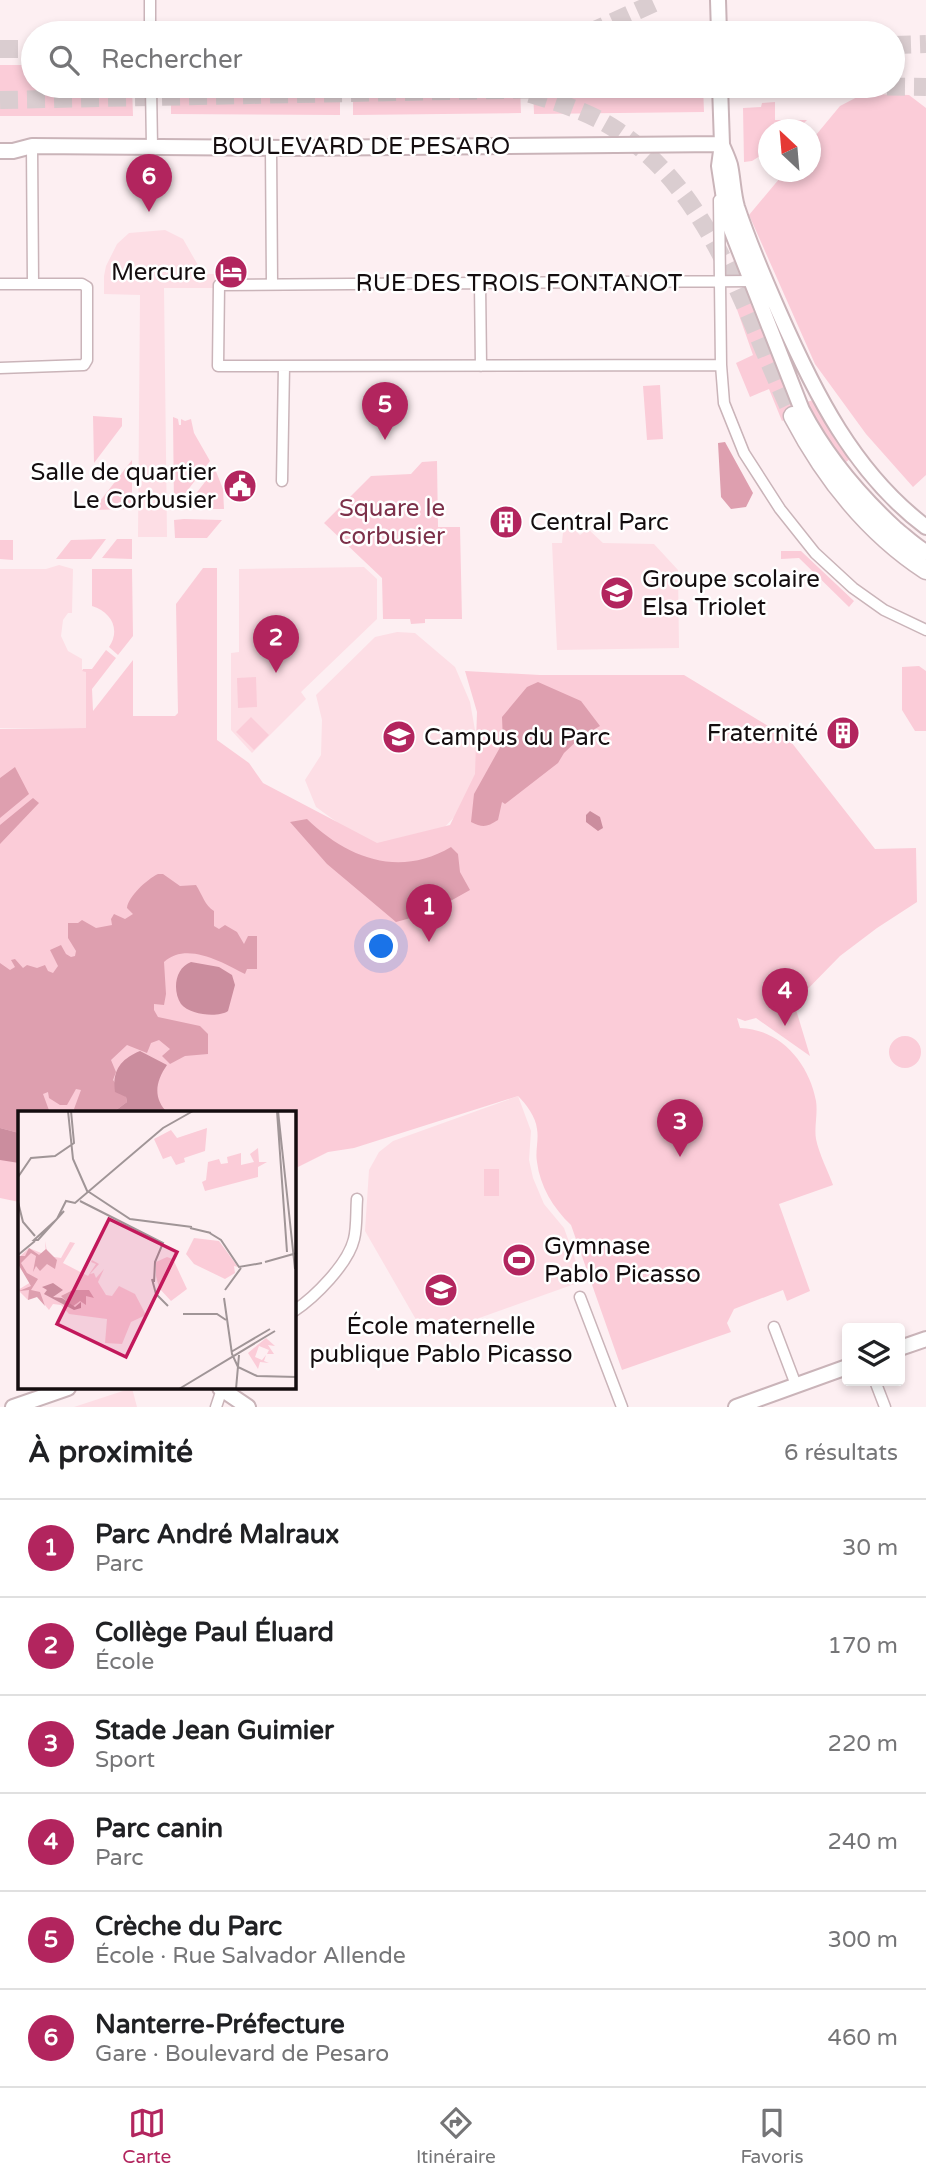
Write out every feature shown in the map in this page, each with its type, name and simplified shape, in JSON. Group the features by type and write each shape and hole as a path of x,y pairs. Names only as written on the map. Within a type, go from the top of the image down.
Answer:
{"highway":[{"path":"793,416 817,458 846,497 879,533 926,570"}],"street":[{"path":"150,0 150,21"},
{"path":"718,0 719,21"},
{"path":"151,98 152,147"},
{"path":"720,98 720,281 724,404 744,453 764,487 805,543 831,569 884,610 926,629"},
{"path":"722,144 730,166 731,181 758,281 790,378 815,433 868,504 926,552"},
{"name":"BOULEVARD DE PESARO","path":"0,152 32,146 271,148 722,144"},
{"path":"32,146 33,284"},
{"path":"271,148 272,284"},
{"path":"719,175 727,219 819,397 846,443 902,507 926,527"},
{"name":"RUE DES TROIS FONTANOT","path":"284,366 218,366 219,285 758,281"},
{"path":"480,283 481,366"},
{"path":"0,284 82,284 87,287 87,360 84,366 0,368"},
{"path":"282,481 284,366 721,365"},
{"path":"790,378 819,397"},
{"path":"296,1310 333,1277 354,1240 357,1199"},
{"path":"580,1297 622,1407"},
{"path":"774,1327 796,1385"},
{"path":"905,1346 926,1339"},
{"path":"736,1407 842,1369"},
{"path":"877,1386 885,1407"},
{"path":"13,1407 62,1390"},
{"path":"216,1407 220,1390"},
{"path":"224,1390 248,1407"}],"shaded area":[{"path":"165,230 183,239 203,274 221,274 221,288 164,288 167,537 138,537 140,295 104,294 104,276 117,244 129,233"},
{"path":"725,442 753,493 746,507 731,509 721,497 718,443"},
{"name":"Groupe scolaire Elsa Triolet","path":"570,525 580,535 588,529 603,543 654,544 678,570 679,648 557,650 552,543 562,543 563,532"},
{"path":"59,565 73,569 72,613 68,613 63,620 61,636 68,651 82,659 82,671 86,671 87,728 0,728 0,569 46,569"},
{"path":"364,567 377,579 377,619 301,692 306,699 252,753 231,730 231,653 239,652 239,569"},
{"name":"Campus du Parc","path":"397,632 415,633 455,667 470,702 481,764 461,810 438,834 370,846 316,807 305,780 321,755 322,720 316,695 375,637"},
{"path":"538,682 581,701 600,726 581,737 564,753 558,763 505,804 502,802 498,820 485,826 475,824 471,822 474,794 503,742 502,717 527,687"},
{"path":"15,767 29,794 0,818 0,778"},
{"path":"33,798 39,803 0,844 0,825"},
{"path":"590,811 600,817 603,828 598,831 586,822 586,815"},
{"path":"307,819 339,844 374,859 412,861 451,847 458,854 460,872 470,890 429,913 396,922 327,864 290,822"},
{"path":"163,874 180,886 196,885 214,911 214,926 219,929 225,925 237,932 244,944 248,936 257,936 257,969 247,969 245,974 216,960 194,954 183,953 164,962 164,1005 154,1004 154,1010 158,1017 200,1026 208,1034 208,1054 185,1056 170,1064 162,1056 170,1049 159,1040 151,1043 147,1053 127,1045 111,1060 116,1072 113,1080 127,1102 115,1111 75,1111 81,1090 76,1089 67,1105 60,1105 49,1098 48,1092 43,1094 49,1111 18,1111 18,1133 0,1128 0,963 10,970 15,967 11,960 15,959 23,968 27,965 37,968 45,965 48,971 53,973 58,966 50,950 61,945 66,954 75,956 76,951 68,938 68,923 82,920 96,928 112,925 114,914 125,919 133,914 127,908 134,894 154,876"},
{"path":"191,962 219,967 232,975 235,985 228,1011 204,1014 191,1011 181,1004 176,986 178,974"},
{"path":"140,1051 167,1065 157,1089 166,1111 115,1111 127,1102 126,1097 115,1092 114,1084 119,1066"},
{"path":"518,1096 531,1131 529,1160 533,1178 544,1204 564,1228 583,1281 426,1337 365,1231 369,1170 379,1152 393,1141"},
{"path":"0,1128 18,1133 18,1163 0,1160"},
{"path":"133,1390 137,1407 74,1407"}],"green space":[{"path":"0,65 21,65 21,98 132,98 133,116 0,116"},
{"path":"905,95 909,95 926,108 926,475 913,487 866,434 815,364 749,215 777,182 821,182 821,129 840,106 855,98 905,98"},
{"path":"171,98 340,98 340,115 171,114"},
{"path":"353,98 520,98 521,113 353,115"},
{"path":"533,98 703,98 704,112 534,114"},
{"path":"775,102 775,119 758,119 758,157 744,162 743,108 761,107 762,103"},
{"path":"748,297 798,414 782,421 769,389 750,397 736,363 753,355 734,301"},
{"path":"660,385 663,439 647,440 643,386"},
{"path":"817,399 854,456 842,465 803,403"},
{"path":"93,416 122,418 122,426 94,463"},
{"path":"173,417 178,419 179,425 181,419 191,419 194,433 210,461 174,508"},
{"path":"132,460 132,509 93,510"},
{"name":"Square le corbusier","path":"437,461 438,527 460,527 462,619 425,619 425,623 411,624 410,619 383,619 382,578 324,523 371,476 411,474 422,462"},
{"path":"215,469 223,489 224,509 184,509"},
{"path":"174,520 222,520 207,538 175,538"},
{"path":"106,539 91,559 56,559 71,540"},
{"path":"117,539 132,539 132,559 102,558"},
{"path":"0,540 13,540 13,560 0,559"},
{"path":"781,551 801,551 854,601 849,607 799,558 781,559"},
{"path":"203,568 217,568 217,740 249,763 263,783 377,843 450,825 475,774 477,712 465,671 540,675 684,675 788,738 875,849 916,848 917,902 840,956 794,1003 810,1056 756,1018 745,1021 737,1018 740,1028 768,1034 790,1051 807,1074 816,1101 816,1139 833,1185 779,1204 810,1291 787,1301 783,1290 734,1309 727,1323 731,1332 622,1370 571,1225 553,1204 544,1188 537,1158 536,1124 518,1096 354,1148 328,1152 296,1168 296,1111 18,1111 18,1202 0,1198 0,729 86,728 86,672 82,671 92,669 106,650 116,658 92,689 93,711 133,660 133,716 175,716 178,713 176,604"},
{"path":"92,569 132,569 133,636 118,655 109,647 114,634 112,622 104,612 92,606"},
{"path":"919,666 926,671 926,731 915,731 902,710 902,667"},
{"path":"256,677 257,707 238,708 237,678"},
{"path":"251,717 269,735 254,750 236,732"},
{"path":"905,1036 916,1041 921,1052 916,1063 905,1068 894,1063 889,1052 894,1041"},
{"path":"484,1169 499,1169 499,1196 484,1196"}],"tunnel":[{"path":"615,21 661,0"},
{"path":"905,45 926,44"},
{"path":"0,49 21,49"},
{"path":"905,87 926,87"},
{"path":"0,100 100,98"},
{"path":"542,98 576,109 618,131 651,158 680,189 724,261 793,416"}],"place":[{"name":"Nanterre-Préfecture","path":"149,212"},
{"name":"Mercure","path":"231,272"},
{"name":"Crèche du Parc","path":"385,440"},
{"name":"Salle de quartier Le Corbusier","path":"240,486"},
{"name":"Central Parc","path":"506,522"},
{"name":"Groupe scolaire Elsa Triolet","path":"617,593"},
{"name":"Collège Paul Éluard","path":"276,673"},
{"name":"Fraternité","path":"843,733"},
{"name":"Campus du Parc","path":"399,737"},
{"name":"Parc André Malraux","path":"429,942"},
{"name":"Parc canin","path":"785,1026"},
{"name":"Stade Jean Guimier","path":"680,1157"},
{"name":"Gymnase Pablo Picasso","path":"519,1260"},
{"name":"École maternelle publique Pablo Picasso","path":"441,1290"}]}
